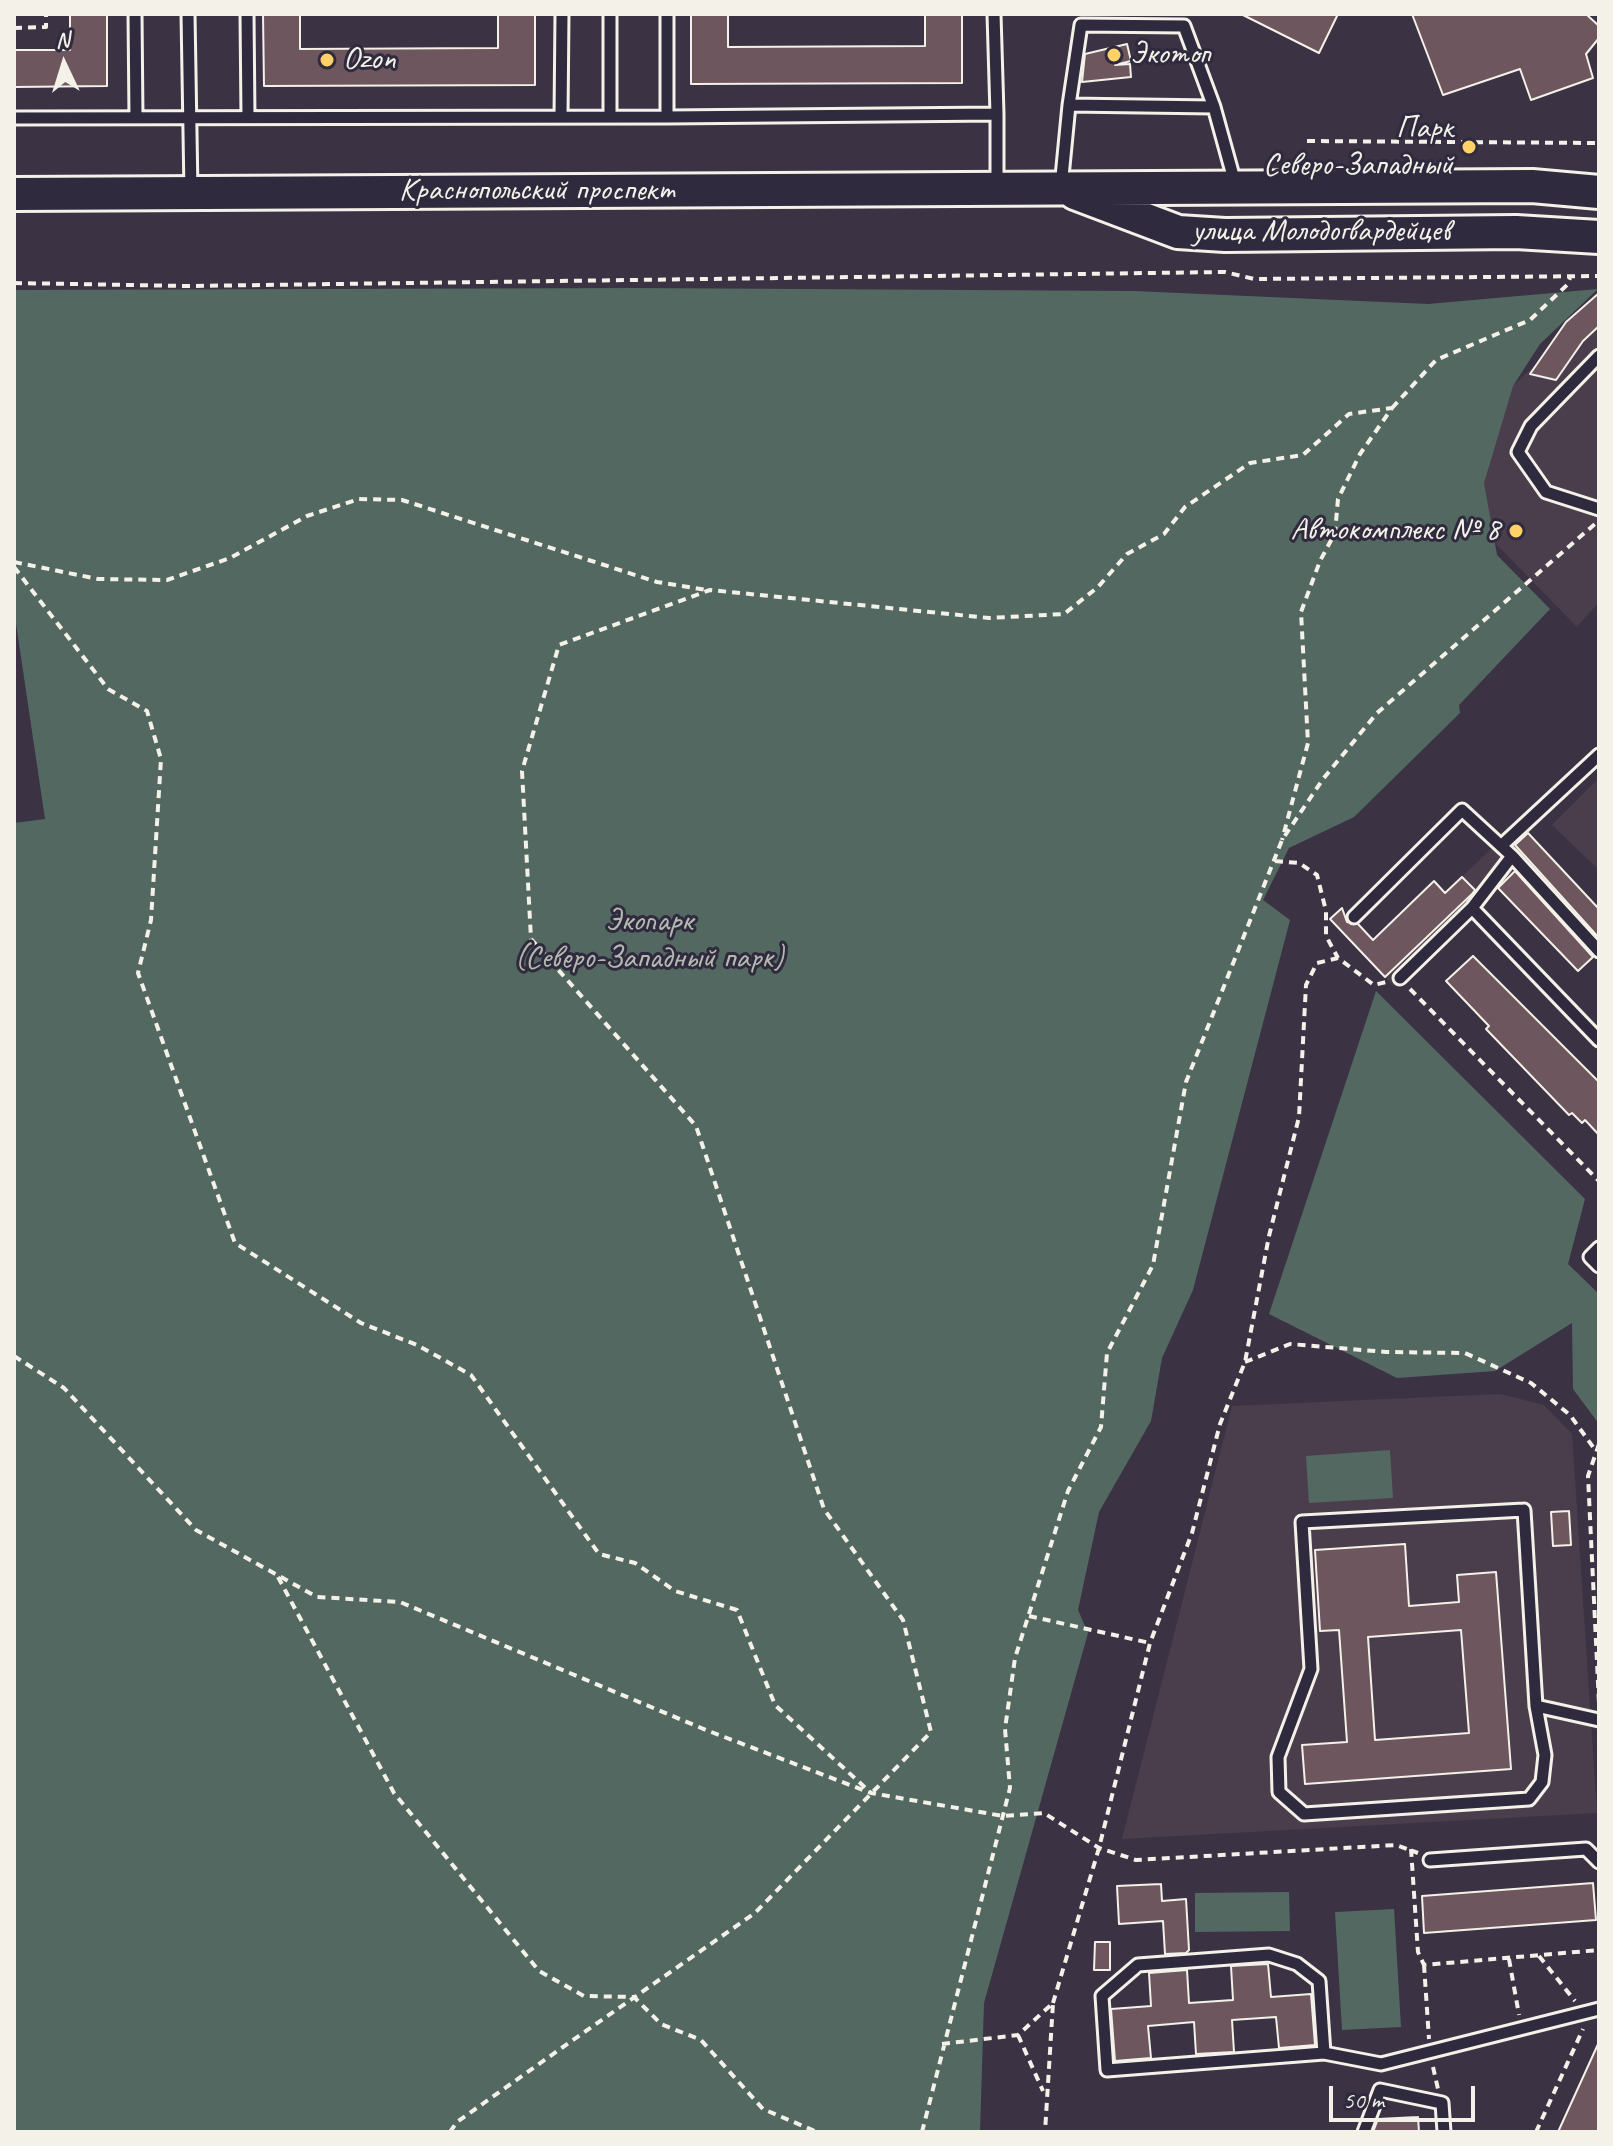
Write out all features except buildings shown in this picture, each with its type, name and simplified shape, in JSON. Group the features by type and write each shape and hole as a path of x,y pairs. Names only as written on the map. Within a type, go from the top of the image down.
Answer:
{"street":[{"name":"улица Молодогвардейцев","path":"1061,188 1532,186 1599,192"},
{"name":"улица Молодогвардейцев","path":"1061,188 1178,232 1225,235 1516,232 1599,237"},
{"name":"Краснопольский проспект","path":"14,194 1061,188"}],"lane":[{"path":"135,14 136,117"},
{"path":"188,14 191,193"},
{"path":"247,14 248,117"},
{"path":"561,117 562,14"},
{"path":"610,14 610,117"},
{"path":"667,14 667,117"},
{"path":"994,14 997,188"},
{"path":"1061,188 1081,25 1184,26 1214,107 1237,187"},
{"path":"1069,105 1214,107"},
{"path":"14,118 997,114"},
{"path":"1599,357 1531,426 1518,452 1546,492 1599,509"},
{"path":"1501,846 1599,755"},
{"path":"1354,917 1462,810 1512,856 1599,951"},
{"path":"1400,978 1472,908 1512,856"},
{"path":"1472,908 1599,1040"},
{"path":"1599,1248 1590,1257 1599,1266"},
{"path":"1524,1510 1536,1706 1545,1755 1542,1782 1529,1799 1304,1814 1279,1792 1278,1757 1311,1669 1302,1522 1524,1510"},
{"path":"1536,1706 1599,1720"},
{"path":"1430,1860 1586,1849 1599,1862"},
{"path":"1324,2053 1319,1981 1297,1964 1269,1955 1138,1965 1102,1996 1107,2070 1324,2053 1381,2064 1592,2011"},
{"path":"1364,2132 1380,2090 1442,2103 1444,2132"}],"path":[{"path":"14,28 46,27 46,14"},
{"path":"1307,141 1599,143"},
{"path":"14,283 188,286 1225,272 1254,279 1599,276"},
{"path":"922,2132 942,2044 1010,1788 1005,1729 1015,1658 1068,1491 1101,1427 1107,1353 1153,1265 1186,1082 1282,840 1308,743 1301,612 1320,561 1335,533 1338,499 1360,454 1392,408 1436,360 1530,320 1567,285 1570,277"},
{"path":"14,564 98,579 167,580 230,558 307,516 359,499 402,500 657,582 989,618 1064,614 1098,587 1127,554 1164,534 1185,507 1250,463 1303,455 1349,414 1392,408"},
{"path":"1282,840 1323,779 1377,713 1599,521"},
{"path":"14,564 108,689 147,711 161,759 151,920 138,973 235,1243 361,1323 417,1345 471,1375 599,1554 635,1563 675,1591 737,1610 775,1705 871,1793"},
{"path":"450,2132 469,2114 755,1913 931,1732 903,1620 824,1509 696,1126 531,939 522,771 559,645 710,590"},
{"path":"1274,861 1299,863 1317,875 1326,911 1326,936 1338,958 1374,985 1400,978 1599,1181"},
{"path":"1045,2132 1044,2094 1053,2003 1099,1848 1150,1643 1192,1533 1220,1424 1245,1362 1269,1236 1299,1117 1306,985 1317,963 1338,958"},
{"path":"1245,1362 1290,1344 1386,1352 1465,1353 1531,1383 1570,1415 1596,1451"},
{"path":"14,1356 64,1388 196,1530 317,1597 400,1602 706,1730 871,1793 1003,1816 1044,1813 1099,1848 1136,1860 1396,1845 1430,1860"},
{"path":"1599,1444 1588,1476 1599,1704"},
{"path":"277,1575 394,1793 539,1971 584,1996 634,1997 661,2024 701,2040 763,2109 817,2132"},
{"path":"1029,1616 1150,1643"},
{"path":"1411,1849 1418,1952 1424,1965 1599,1950"},
{"path":"1536,2132 1592,2011 1539,1956"},
{"path":"1509,1959 1521,2030"},
{"path":"942,2044 1018,2035 1053,2003"},
{"path":"1018,2035 1044,2094"}],"shaded area":[{"path":"1599,306 1599,602 1577,627 1423,469"},
{"path":"1599,778 1599,870 1552,825"},
{"path":"1526,832 1599,909 1597,955 1578,971 1497,888 1393,986 1372,963 1491,849 1503,833 1514,843"},
{"path":"1500,1394 1544,1405 1572,1434 1597,1813 1122,1839 1232,1406"}],"green space":[{"name":"Экопарк (Северо-Западный парк)","path":"634,288 1134,291 1428,304 1598,289 1540,344 1513,386 1484,483 1497,555 1550,609 1459,705 1460,713 1354,817 1289,848 1263,900 1290,920 1193,1290 1162,1358 1151,1421 1099,1512 1078,1610 1088,1633 984,2003 980,2132 14,2132 14,823 45,819 14,610 14,290"},
{"path":"1376,991 1585,1199 1568,1264 1599,1294 1599,1424 1573,1389 1572,1323 1495,1371 1397,1378 1269,1314"},
{"path":"1390,1450 1393,1498 1309,1503 1306,1456"},
{"path":"1289,1892 1290,1931 1195,1932 1195,1893"},
{"path":"1394,1909 1401,2027 1342,2030 1335,1912"}],"place":[{"name":"Экотоп","path":"1114,55"},
{"name":"Ozon","path":"327,60"},
{"name":"Парк Северо-Западный","path":"1469,147"},
{"name":"Автокомплекс № 8","path":"1516,531"}]}
